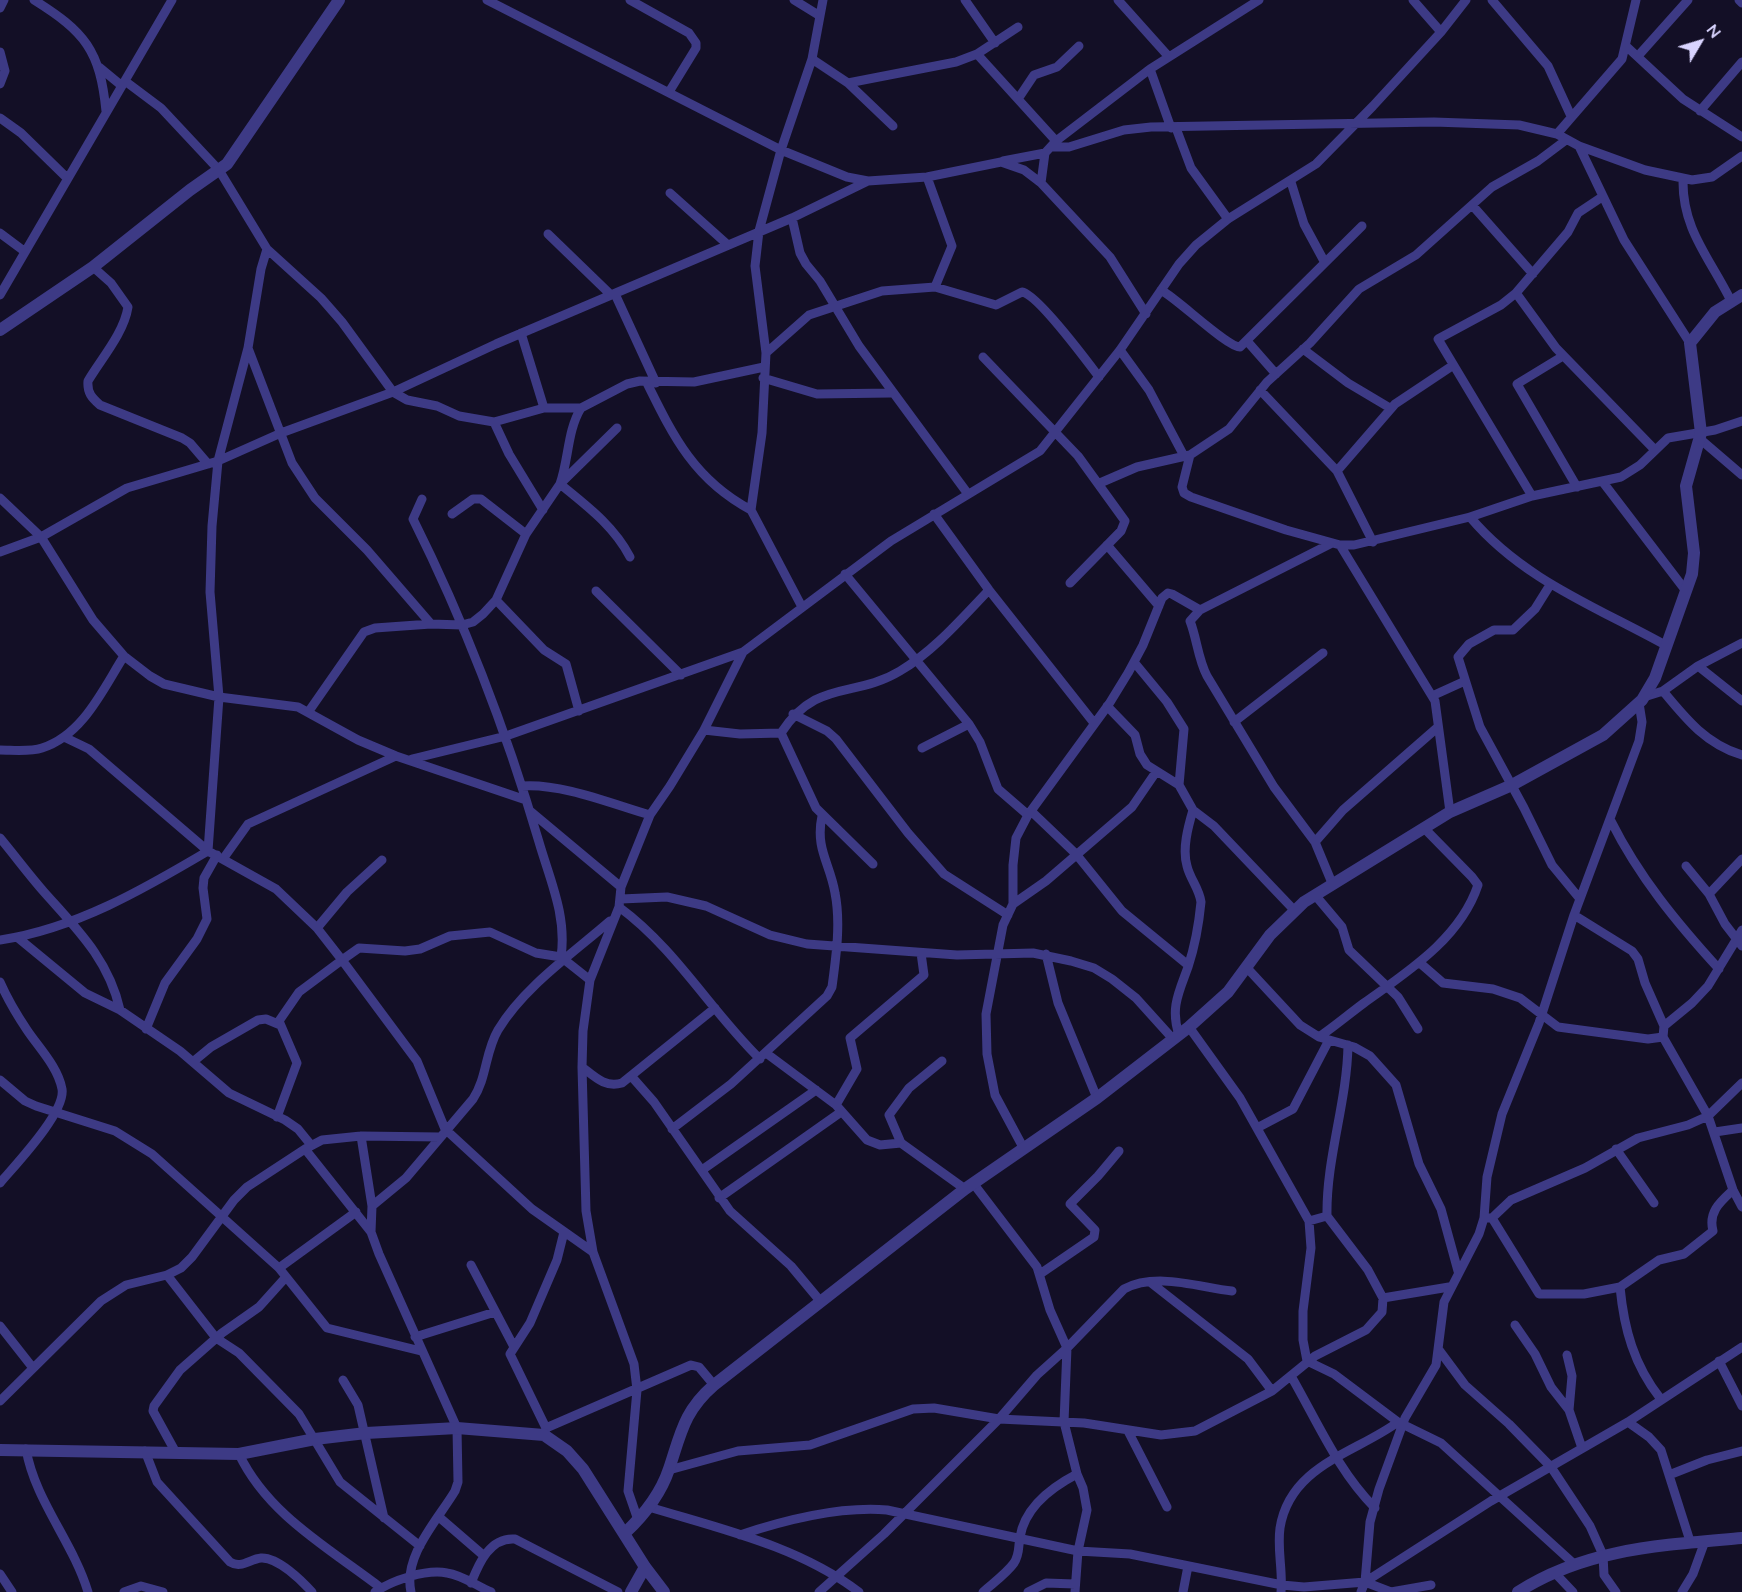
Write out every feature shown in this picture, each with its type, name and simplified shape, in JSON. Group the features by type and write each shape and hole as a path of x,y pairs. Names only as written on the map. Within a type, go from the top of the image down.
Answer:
{"street":[{"path":"0,8 4,0"},
{"path":"0,295 66,177 90,142 172,0"},
{"path":"0,330 93,267 190,190 219,170 235,154 339,0"},
{"path":"487,0 504,4 781,150 847,177 868,181 927,177 1001,162 1051,147 1069,147 1124,130 1268,124 1502,123 1557,134 1579,146 1645,170 1683,179 1712,177 1742,156"},
{"path":"630,0 689,33 696,43 696,48 669,92"},
{"path":"794,0 820,16"},
{"path":"751,510 762,433 766,353 755,266 759,231 781,150 812,59 823,0"},
{"path":"964,0 995,43"},
{"path":"1118,0 1169,57"},
{"path":"1041,183 1051,147 1150,69 1259,0"},
{"path":"1413,0 1441,32"},
{"path":"408,759 506,736 743,652 845,574 934,514 1028,460 1057,431 1100,377 1190,252 1228,219 1291,182 1316,164 1356,125 1441,32 1466,0"},
{"path":"1492,0 1548,66 1571,116"},
{"path":"1557,134 1622,59 1636,0"},
{"path":"1638,56 1688,0"},
{"path":"38,1 79,33 99,67 106,111"},
{"path":"848,83 911,73 977,54 1018,27"},
{"path":"1018,99 1034,75 1057,67 1079,46"},
{"path":"1626,46 1700,111 1742,137"},
{"path":"0,52 5,71 0,84"},
{"path":"977,54 1018,99 1051,147"},
{"path":"812,59 848,83 893,126"},
{"path":"1700,111 1742,62"},
{"path":"99,67 161,108 219,170 267,249 321,298 342,322 393,392 407,400 437,406 459,416 494,422 544,408 581,408 627,384 694,382 764,367"},
{"path":"1150,69 1191,168 1228,219"},
{"path":"0,118 21,133 66,177"},
{"path":"1100,483 1137,467 1187,456 1230,429 1260,390 1303,349 1359,289 1416,255 1503,179 1538,162 1566,140"},
{"path":"625,1533 649,1508 669,1470 688,1414 697,1399 714,1385 969,1186 1097,1098 1189,1027 1228,992 1248,969 1270,935 1295,910 1315,895 1450,812 1512,785 1603,735 1642,700 1655,678 1667,646 1686,591 1694,553 1686,486 1700,436 1690,343 1641,271 1602,197 1579,146"},
{"path":"1001,162 1024,170 1041,183 1110,257 1146,314"},
{"path":"927,177 952,246 935,287"},
{"path":"1683,179 1682,200 1687,221 1737,298 1704,323 1690,343"},
{"path":"0,552 41,537 127,488 218,461 281,433 393,392 521,333 792,218 868,181"},
{"path":"1291,182 1304,224 1324,261"},
{"path":"670,194 728,245"},
{"path":"1532,496 1438,342 1440,336 1501,305 1516,293 1568,232 1578,213 1602,197"},
{"path":"1472,205 1533,274"},
{"path":"792,218 800,253 891,393 968,494"},
{"path":"1161,290 1182,303 1229,344 1240,347 1324,261 1362,226"},
{"path":"0,233 24,251"},
{"path":"548,234 613,295 668,425 705,477 726,496 751,510 802,606"},
{"path":"216,855 219,697 210,592 212,526 218,461 248,348 261,269 267,249"},
{"path":"93,267 111,283 128,307 127,316 88,381 87,389 91,397 100,405 182,438 190,443 208,464"},
{"path":"766,353 809,315 882,291 935,287 996,305 1026,292 1049,315 1100,377"},
{"path":"1516,293 1563,356 1655,450"},
{"path":"521,333 544,408"},
{"path":"1247,341 1276,374"},
{"path":"248,348 292,463 315,498 339,525 367,550 431,624"},
{"path":"1303,349 1348,383 1390,408"},
{"path":"1120,350 1149,390 1187,456 1182,487 1184,493 1286,530 1336,544 1373,542 1418,528 1470,517 1532,496 1602,482 1632,471 1675,435 1700,436 1742,421"},
{"path":"1563,356 1517,384 1577,487"},
{"path":"983,357 1057,431 1100,483 1125,521 1125,526 1070,583"},
{"path":"1337,471 1390,408 1428,380 1452,366"},
{"path":"764,378 817,394 891,393"},
{"path":"1260,390 1337,471 1373,542"},
{"path":"309,711 364,632 375,628 431,624 462,625 474,622 496,600 526,534 560,483 568,462 573,421 581,408"},
{"path":"494,422 509,454 543,510"},
{"path":"560,483 617,428"},
{"path":"1700,436 1742,475"},
{"path":"1602,482 1686,591"},
{"path":"560,483 607,523 620,537 630,557"},
{"path":"0,498 41,537 93,620 124,656 164,684 219,697 284,704 309,711 340,731 396,756 526,800"},
{"path":"422,499 413,519 462,625 506,736 560,906 563,958"},
{"path":"452,514 473,500 481,499 526,534"},
{"path":"934,514 989,590 1094,723"},
{"path":"1470,517 1514,561 1550,585 1667,646"},
{"path":"1332,884 1315,842 1274,787 1201,665 1190,621 1200,610 1336,544"},
{"path":"1336,544 1432,696 1450,812"},
{"path":"1107,545 1158,606"},
{"path":"845,574 969,724 980,742 998,789 1076,854 1122,911 1188,965"},
{"path":"1550,585 1535,609 1513,630 1494,630 1460,652 1458,657 1480,727 1512,785 1551,866 1580,899"},
{"path":"781,733 793,714 830,693 883,679 915,661 989,590"},
{"path":"596,591 681,675"},
{"path":"1024,1149 995,1095 987,1054 986,1014 997,954 1013,904 1016,838 1029,813 1107,706 1134,662 1158,606 1168,593 1200,610"},
{"path":"496,600 543,650 566,664 579,711"},
{"path":"1642,700 1663,691 1698,666 1739,647"},
{"path":"638,1521 628,1491 637,1389 634,1364 593,1252 586,1211 583,1031 590,980 620,903 621,887 650,815 704,730 743,652"},
{"path":"1234,722 1323,653"},
{"path":"0,750 41,749 72,731 92,706 124,656"},
{"path":"1134,662 1167,702 1184,729 1179,785"},
{"path":"1698,666 1742,701"},
{"path":"1432,696 1465,681"},
{"path":"1663,691 1690,725 1725,750 1742,755"},
{"path":"1642,700 1639,741 1574,915 1542,1015 1513,1086 1493,1146 1488,1218 1539,1294 1584,1294 1620,1287 1659,1260 1684,1254 1713,1231 1712,1217 1716,1206 1732,1190"},
{"path":"1107,706 1136,735 1143,760 1156,772 1179,785 1193,810 1214,826 1295,910"},
{"path":"793,714 827,731 836,739 908,833 944,874 1008,915"},
{"path":"922,748 969,724"},
{"path":"1315,842 1343,810 1438,727"},
{"path":"704,730 740,734 781,733"},
{"path":"781,733 822,816 873,864"},
{"path":"64,737 89,749 216,855 276,889 317,928 417,1061 442,1133 532,1209 593,1252"},
{"path":"146,1029 165,983 197,939 207,919 204,878 216,855 248,824 396,756"},
{"path":"1013,904 1046,881 1132,807 1156,772"},
{"path":"522,786 534,785 573,793 650,815"},
{"path":"1176,1037 1174,1001 1188,965 1201,902 1200,892 1187,867 1185,854 1193,810"},
{"path":"530,811 621,887"},
{"path":"672,1129 763,1056 827,996 832,987 838,911 835,890 822,854 819,832 822,816"},
{"path":"1611,821 1629,857 1653,893 1719,969"},
{"path":"1257,1128 1293,1109 1324,1039 1386,987 1420,963 1458,922 1474,897 1478,885 1424,828"},
{"path":"0,838 71,920 105,966 120,1010"},
{"path":"0,940 71,920 216,855"},
{"path":"1709,894 1742,859"},
{"path":"317,928 347,892 382,860"},
{"path":"1686,866 1709,894 1738,942"},
{"path":"1315,895 1342,927 1349,950 1398,997 1418,1029"},
{"path":"620,903 667,897 706,906 754,929 787,940 921,953 1046,954 1094,968 1112,979 1136,998 1176,1037"},
{"path":"620,903 685,969 715,1008 763,1056 816,1090 838,1108 862,1136 873,1144 901,1143 969,1186 1025,1248 1040,1274 1050,1310 1067,1348 1064,1422 1087,1510 1078,1551 1075,1588 1046,1583 1028,1592"},
{"path":"1574,915 1635,954 1664,1026 1663,1037 1708,1116 1732,1190 1742,1207"},
{"path":"372,1206 406,1178 479,1090 488,1050 498,1029 516,1005 563,958 612,920"},
{"path":"1664,1026 1692,1003 1738,942 1742,930"},
{"path":"278,1024 283,1012 299,992 359,948 405,951 420,949 450,936 490,932 536,953 563,958 590,980"},
{"path":"17,937 86,993 120,1010 194,1061 229,1093 298,1129 308,1147 371,1232 421,1351 457,1428 458,1482 440,1517 420,1546 408,1578 411,1592"},
{"path":"719,1198 838,1108 857,1069 850,1038 924,975 921,953"},
{"path":"1046,954 1058,1003 1097,1098"},
{"path":"1420,963 1443,983 1507,992 1520,998 1558,1027 1578,1032 1648,1040 1663,1037"},
{"path":"1248,969 1300,1025 1324,1039 1348,1045 1370,1056 1396,1085 1404,1106 1419,1164 1441,1209 1458,1271"},
{"path":"0,982 25,1028 55,1069 62,1089 61,1098 38,1141 0,1183"},
{"path":"582,1067 603,1083 613,1086 632,1077 715,1008"},
{"path":"194,1061 211,1047 258,1020 266,1019 278,1024 297,1063 277,1117"},
{"path":"1189,1027 1216,1062 1257,1128 1281,1175 1309,1221 1311,1248 1303,1311 1307,1361"},
{"path":"669,1470 738,1451 810,1445 913,1409 934,1408 999,1419 1064,1422 1161,1435 1195,1431 1272,1391 1307,1361 1366,1329 1382,1312 1383,1298 1349,1242 1328,1216 1335,1139 1345,1088 1348,1045"},
{"path":"901,1143 889,1115 909,1088 942,1061"},
{"path":"632,1077 702,1170 719,1198 791,1266 820,1302"},
{"path":"0,1080 25,1101 53,1113 128,1137 152,1154 279,1268 327,1328 421,1351"},
{"path":"1361,1592 1365,1582 1370,1522 1387,1463 1401,1423 1431,1377 1439,1350 1439,1323 1449,1287 1488,1218 1510,1200 1585,1168 1638,1138 1688,1125 1708,1116 1742,1083"},
{"path":"702,1170 816,1090"},
{"path":"1715,1132 1742,1128"},
{"path":"0,1401 101,1301 126,1285 167,1275 192,1257 224,1217 234,1200 247,1187 308,1147 322,1140 442,1133"},
{"path":"361,1136 372,1206 371,1232"},
{"path":"1616,1149 1654,1203"},
{"path":"1040,1274 1094,1237 1095,1230 1070,1204 1119,1151"},
{"path":"279,1268 356,1212"},
{"path":"1309,1221 1328,1216"},
{"path":"564,1232 556,1260 530,1323 510,1354 545,1432 583,1469 645,1567 664,1592"},
{"path":"471,1265 514,1347"},
{"path":"167,1275 216,1338 239,1353 299,1414 340,1482 420,1546"},
{"path":"175,1451 153,1411 154,1406 180,1370 216,1338 259,1307 286,1276"},
{"path":"819,1592 904,1514 999,1419 1017,1395 1124,1289 1134,1284 1166,1281 1232,1291"},
{"path":"1150,1282 1248,1359 1272,1391"},
{"path":"1383,1298 1449,1287"},
{"path":"1620,1287 1623,1311 1636,1359 1645,1378 1660,1398"},
{"path":"416,1337 495,1312"},
{"path":"1515,1325 1534,1354 1551,1387 1569,1410 1582,1448"},
{"path":"0,1326 33,1368"},
{"path":"1365,1582 1502,1496 1628,1422 1660,1398 1742,1347"},
{"path":"1439,1350 1465,1385 1509,1424 1551,1467 1590,1526 1603,1555 1604,1575 1616,1592"},
{"path":"1567,1355 1572,1376 1569,1410"},
{"path":"1307,1361 1334,1374 1401,1423 1441,1443 1502,1496 1539,1534 1573,1563"},
{"path":"1719,1361 1742,1406"},
{"path":"0,1450 175,1451 239,1454 315,1439 366,1433 457,1428 545,1432 696,1364 714,1385"},
{"path":"1291,1376 1308,1411 1361,1494 1375,1508"},
{"path":"343,1380 358,1405 384,1518"},
{"path":"1628,1422 1649,1437 1661,1450 1690,1541"},
{"path":"1282,1588 1278,1545 1285,1508 1310,1477 1336,1455 1401,1423"},
{"path":"1128,1431 1167,1507"},
{"path":"27,1449 34,1478 82,1572 88,1592"},
{"path":"145,1451 157,1482 230,1562 239,1565 260,1558 270,1558 312,1592"},
{"path":"1669,1475 1707,1460 1742,1451"},
{"path":"239,1454 249,1476 279,1512 378,1590 408,1578 439,1572 450,1573 484,1591"},
{"path":"983,1592 1014,1564 1020,1552 1019,1538 1031,1510 1041,1497 1077,1474"},
{"path":"649,1508 740,1535 816,1563 859,1592"},
{"path":"740,1535 832,1513 865,1509 904,1514 1078,1551 1130,1554 1282,1588 1365,1582 1391,1592 1431,1585"},
{"path":"440,1517 483,1555"},
{"path":"1518,1592 1573,1563 1603,1555 1690,1541 1742,1538"},
{"path":"471,1583 483,1555 502,1541 515,1539 618,1592"},
{"path":"1682,1592 1693,1574 1705,1541"},
{"path":"1184,1592 1188,1566"},
{"path":"631,1592 645,1567"},
{"path":"1554,1572 1573,1592"},
{"path":"0,1574 12,1592"},
{"path":"124,1592 141,1586 163,1592"}]}
